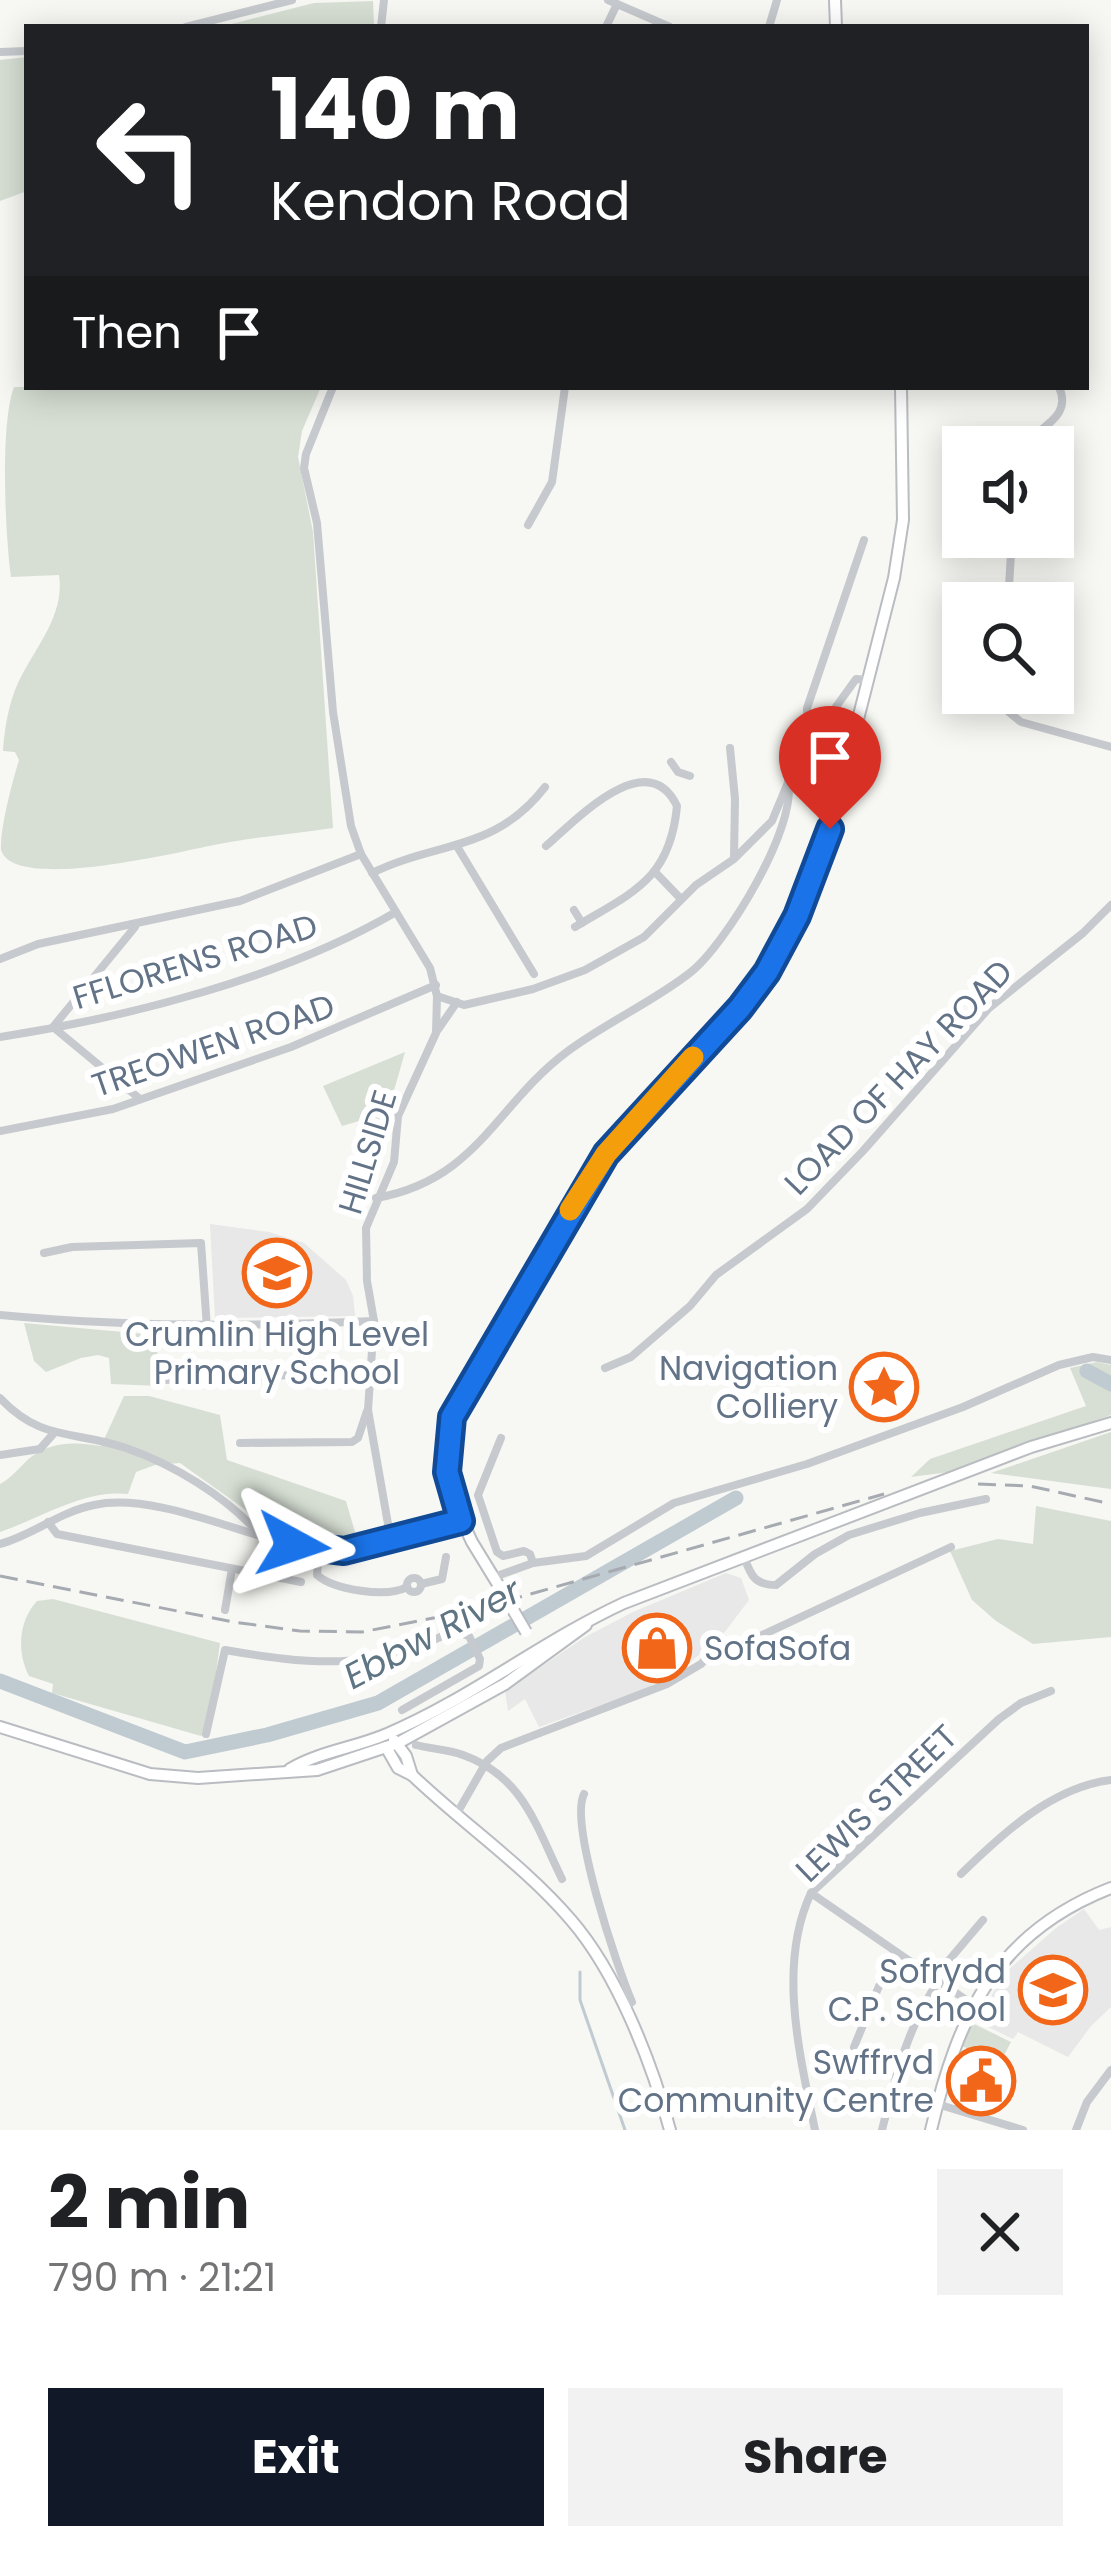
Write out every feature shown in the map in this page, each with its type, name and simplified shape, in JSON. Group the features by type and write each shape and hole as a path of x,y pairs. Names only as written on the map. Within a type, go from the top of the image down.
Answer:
{"main road":[{"path":"540,1654 461,1521 447,1472 452,1417 606,1154 740,1008 767,972 797,916 830,829 894,578 904,520 901,390"},
{"path":"0,1727 150,1774 198,1778 317,1770 392,1746 596,1616 1016,1453 1111,1423"},
{"path":"290,1769 314,1755 386,1734 540,1654"},
{"path":"386,1734 412,1775 567,1915 596,1955 659,2090 670,2130"},
{"path":"392,1746 398,1768"},
{"path":"356,1759 412,1775"},
{"path":"931,2130 956,2038 972,2004 1014,1947 1040,1924 1111,1888"}],"street":[{"path":"198,24 292,0"},
{"path":"613,2 663,24"},
{"path":"332,390 304,468 317,524 333,712 351,826 361,854 436,990 464,1005 585,970 644,937 680,899 734,859 772,821 807,737 808,708 864,540"},
{"path":"528,525 552,482 566,390"},
{"path":"1047,426 1059,416 1064,402 1060,390"},
{"path":"807,737 833,711 847,688 856,680 868,680"},
{"path":"1011,714 1021,722 1111,747"},
{"path":"730,748 734,859"},
{"path":"670,762 678,772 690,776"},
{"path":"665,788 678,772"},
{"path":"376,1198 404,1193 454,1167 555,1063 694,970 759,881 779,836 788,781"},
{"path":"546,845 614,790 653,782 665,788 677,806 656,873 578,925 574,910"},
{"path":"372,873 396,861 458,848 527,811 545,787"},
{"path":"458,848 534,974"},
{"path":"0,959 38,944 240,901 361,854"},
{"path":"656,873 680,899"},
{"name":"LOAD OF HAY ROAD","path":"605,1367 631,1357 690,1306 716,1275 807,1209 989,1008 1111,905"},
{"name":"FFLORENS ROAD","path":"0,1037 145,1006 285,964 321,952 396,912"},
{"path":"136,926 53,1028 140,1099"},
{"name":"HILLSIDE","path":"391,1541 368,1410 374,1321 367,1281 367,1228 394,1162 398,1116 436,1033 436,990"},
{"name":"TREOWEN ROAD","path":"0,1131 82,1116 140,1099 436,990"},
{"path":"436,1033 457,1002"},
{"path":"44,1252 202,1243 207,1328"},
{"path":"0,1316 207,1328 374,1321"},
{"path":"494,1576 586,1556 674,1503 865,1443 1059,1365 1093,1357 1111,1360"},
{"path":"164,1380 369,1372"},
{"path":"0,1398 19,1418 54,1433 96,1439 170,1466 247,1519 259,1533"},
{"path":"239,1443 352,1442 368,1410"},
{"path":"0,1455 40,1449 54,1433"},
{"path":"501,1438 478,1496 497,1552 502,1556 530,1553 533,1564"},
{"path":"744,1557 759,1584 776,1585 849,1534 986,1499"},
{"path":"0,1544 94,1504 129,1502 319,1551 344,1551 461,1521"},
{"path":"48,1522 57,1534 301,1582"},
{"path":"456,1815 484,1765 501,1748 667,1684 712,1653 741,1645 951,1547"},
{"path":"319,1551 317,1575 326,1582 390,1593 407,1587 415,1578 421,1584 442,1579 446,1557"},
{"path":"225,1610 232,1569"},
{"path":"206,1734 225,1650 338,1664 417,1648 452,1631 471,1639 480,1664 402,1709"},
{"name":"LEWIS STREET","path":"815,2130 792,1983 811,1893 999,1719 1051,1690"},
{"path":"416,1745 457,1753 484,1765 520,1793 562,1879"},
{"path":"961,1874 1030,1815 1064,1795 1111,1780"},
{"path":"584,1794 579,1808 584,1848 632,2002 623,2008"},
{"path":"811,1893 972,2004"},
{"path":"882,2130 917,2017 936,1980 983,1920"},
{"path":"854,2047 879,1986 903,1958"},
{"path":"1076,2130 1087,2102 1111,2069"},
{"path":"937,2104 990,2125 1024,2130"}],"shaded area":[{"path":"373,1 374,24 232,24 314,3"},
{"path":"24,57 24,192 0,201 0,60"},
{"path":"14,387 320,390 302,431 298,457 313,532 333,828 66,869 13,862 1,850 19,760 15,752 3,751 8,716 18,683 53,618 60,590 59,575 11,577 5,452"},
{"path":"405,1052 385,1122 342,1126 323,1086"},
{"name":"Crumlin High Level Primary School","path":"210,1224 269,1232 304,1243 346,1280 355,1316 215,1318"},
{"path":"24,1323 156,1335 160,1386 111,1384 109,1358 98,1355 46,1372 34,1361"},
{"path":"1097,1362 1111,1365 1111,1415 949,1472 911,1477 930,1459 1086,1406 1070,1368"},
{"path":"124,1396 149,1396 220,1415 227,1460 346,1501 357,1539 264,1523 180,1463 136,1472 128,1494 79,1500 0,1532 0,1484 48,1448 101,1446"},
{"path":"1111,1432 1111,1489 991,1473"},
{"path":"1036,1506 1111,1521 1111,1637 1033,1644 972,1600 950,1551 998,1539 1033,1544"},
{"path":"726,1573 741,1578 749,1600 721,1637 677,1673 539,1727 525,1699 508,1711 505,1691 585,1637"},
{"path":"53,1599 220,1643 209,1725 201,1736 52,1693 53,1684 29,1676 21,1647 23,1628 37,1601"},
{"name":"Sofrydd C.P. School","path":"1084,1909 1099,1930 1111,1927 1111,2007 1068,2057 1018,2032 1013,2039 976,2021 1005,1973"},
{"path":"972,2023 1011,2042 1000,2063 962,2046"}],"waterway":[{"name":"Ebbw River","path":"1087,1371 1111,1384"},
{"name":"Ebbw River","path":"0,1681 185,1752 267,1735 378,1703 736,1498"},
{"path":"580,1972 580,2000 625,2130"}],"railway":[{"path":"978,1484 1030,1486 1111,1504"},
{"path":"0,1576 233,1622 300,1631 362,1632 474,1610 884,1494"}],"slow traffic":[{"path":"570,1210 606,1154 693,1057"}],"place":[{"name":"Crumlin High Level Primary School","path":"277,1273"},
{"name":"Navigation Colliery","path":"884,1387"},
{"name":"SofaSofa","path":"657,1648"},
{"name":"Sofrydd C.P. School","path":"1053,1990"},
{"name":"Swffryd Community Centre","path":"981,2081"}],"route":[{"path":"293,1545 344,1551 461,1521 447,1472 452,1417 606,1154 740,1008 767,972 797,916 830,829"}]}
